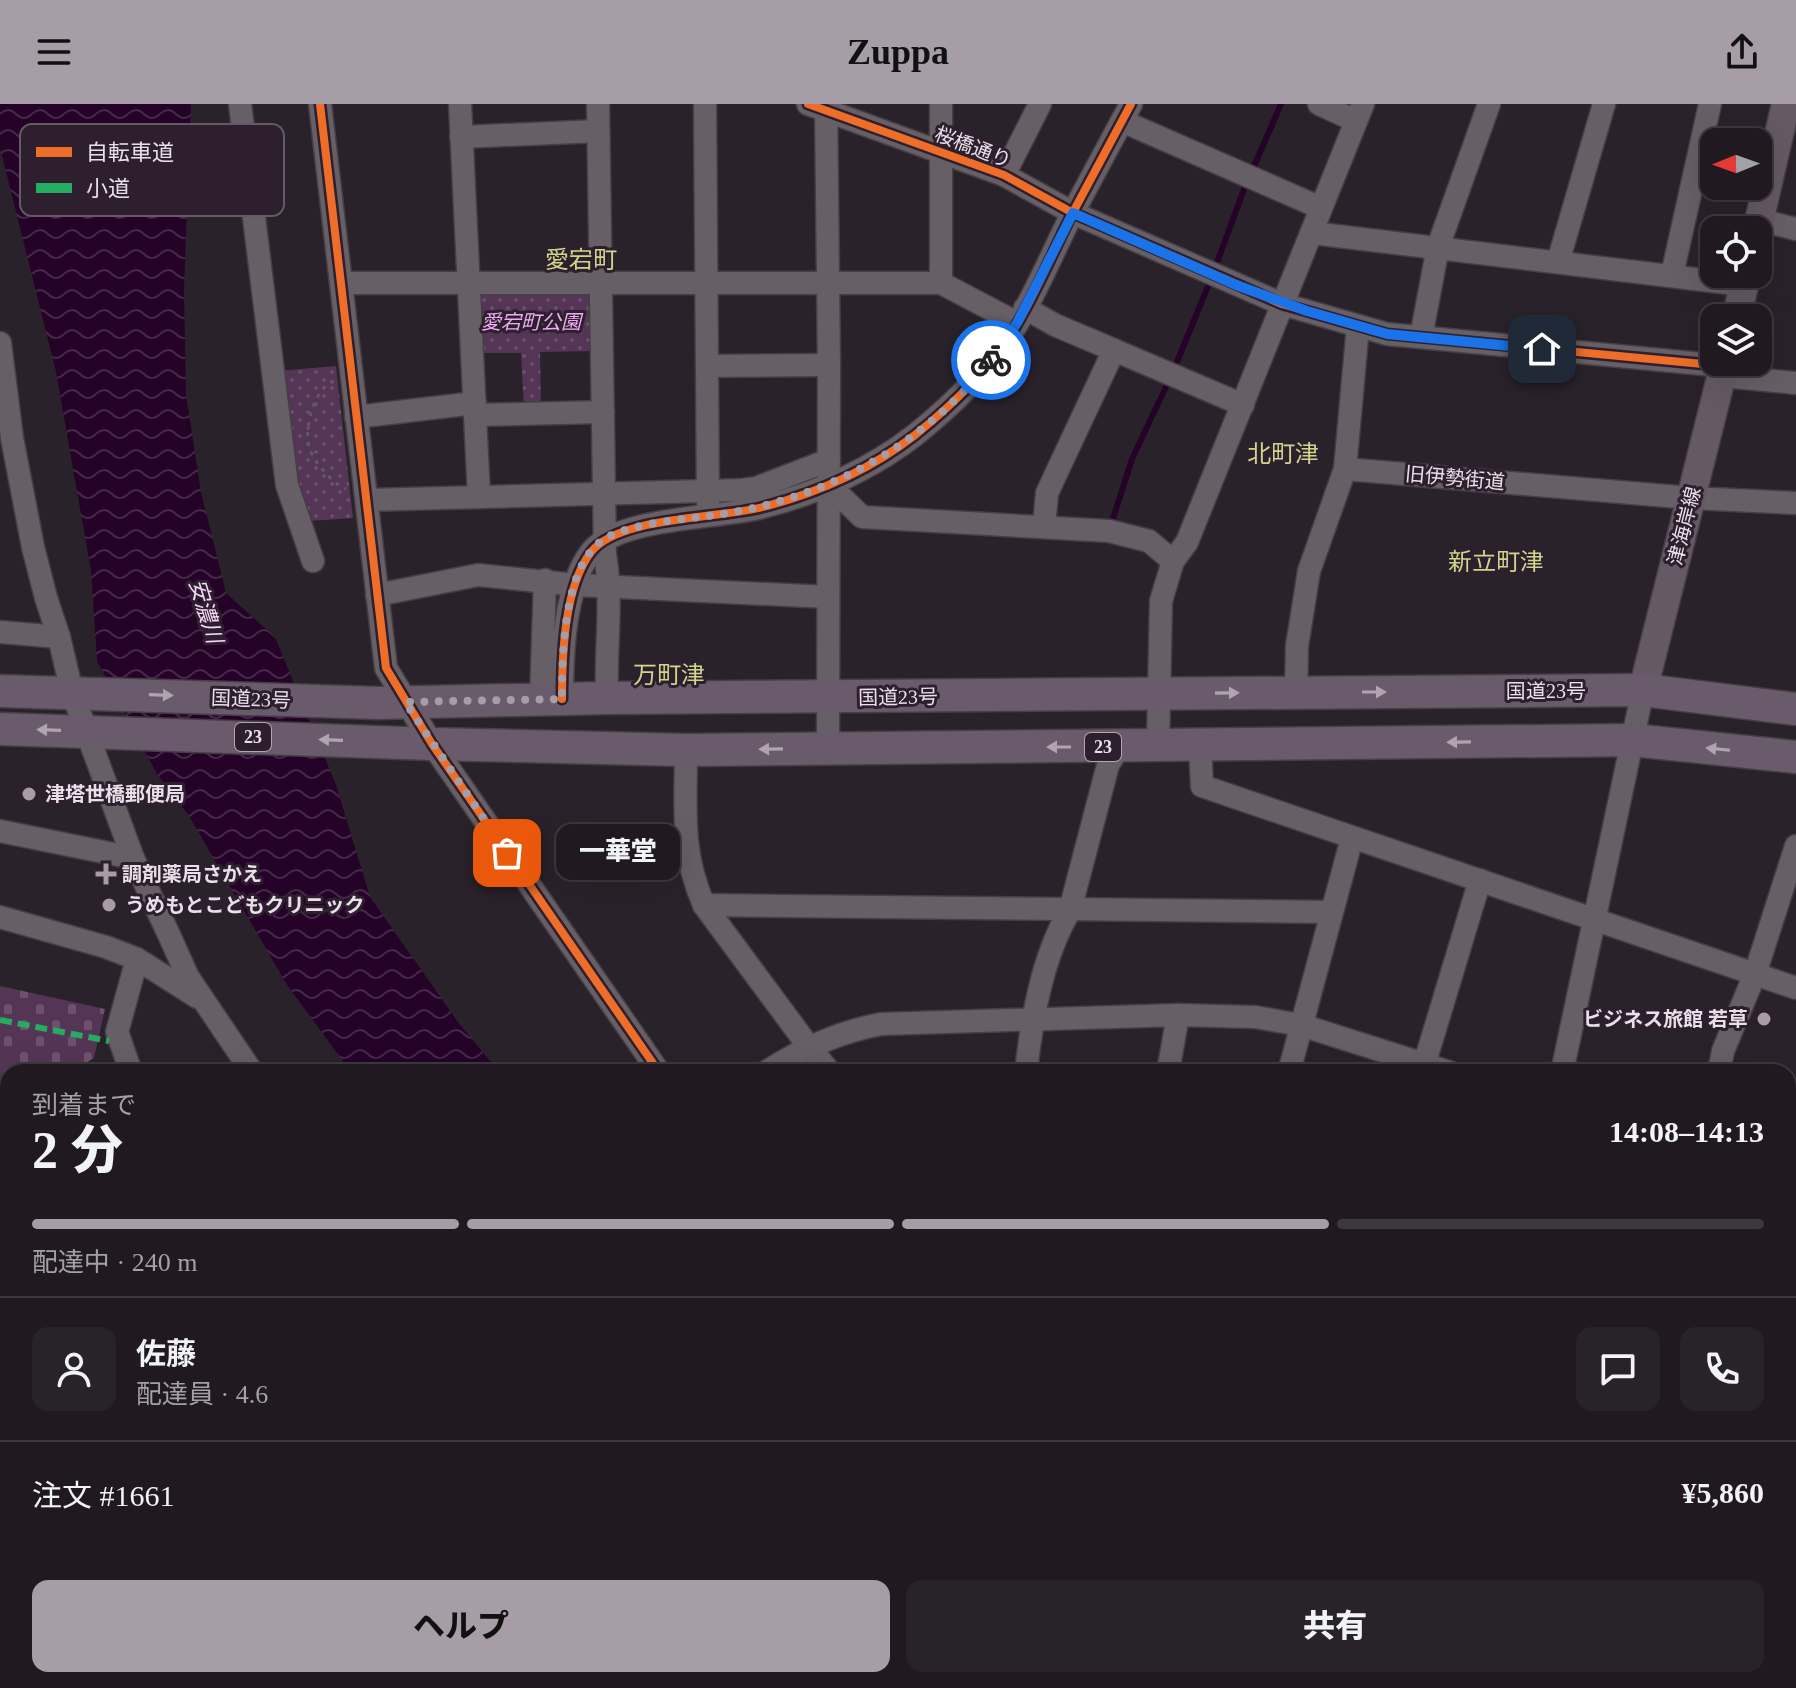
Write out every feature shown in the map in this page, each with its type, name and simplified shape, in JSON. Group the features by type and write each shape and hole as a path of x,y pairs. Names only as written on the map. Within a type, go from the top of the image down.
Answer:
{"highway":[{"name":"国道23号","path":"0,691 391,703 607,698 1643,690 1796,709"},
{"name":"国道23号","path":"0,729 686,750 1632,740 1796,757"}],"main road":[{"path":"1761,216 1786,104"},
{"name":"津海岸線","path":"1643,690 1722,376"}],"street":[{"path":"240,104 242,124"},
{"path":"320,104 356,417 358,495 377,595 391,703 653,1064"},
{"path":"460,104 479,497"},
{"path":"598,104 605,539 610,586 605,652 607,698"},
{"path":"705,104 708,517"},
{"path":"941,104 941,283"},
{"path":"1004,175 1040,104"},
{"path":"1158,746 1161,601 1173,561 1187,542 1360,113 1319,104"},
{"path":"1421,337 1438,247 1489,104"},
{"path":"1558,262 1604,104"},
{"path":"1672,275 1710,104"},
{"path":"820,106 828,282 828,748"},
{"name":"桜橋通り","path":"820,106 1004,175 1073,213 1282,304 1387,334 1700,366"},
{"path":"551,699 576,585 590,553 605,539 644,526 760,508 829,485 883,457 914,436 949,405 989,363 1021,316 1126,113 1248,178 1321,208"},
{"path":"461,137 598,131"},
{"path":"254,216 287,485 313,561"},
{"path":"1772,226 1796,229"},
{"path":"1312,233 1700,277"},
{"path":"342,283 941,283 1021,316 1055,325 1243,405"},
{"path":"1296,693 1297,646 1309,571 1345,469 1358,326"},
{"path":"0,343 6,437 46,598 133,858 188,977 247,1064"},
{"path":"1044,526 1047,493 1114,350"},
{"path":"707,366 829,365"},
{"name":"桜橋通り","path":"1762,376 1796,383"},
{"path":"356,417 475,409 603,412"},
{"path":"358,495 479,497 756,488 829,460"},
{"name":"旧伊勢街道","path":"1345,469 1691,498 1796,503"},
{"path":"829,485 862,517 1109,531 1149,541 1173,561"},
{"path":"377,595 478,575 576,585 828,597"},
{"path":"545,580 551,699"},
{"path":"0,632 59,637"},
{"path":"1564,1064 1643,690"},
{"path":"1200,746 1202,786 1796,988"},
{"path":"1027,1064 1038,994 1062,922 1070,910 1108,765 1119,747"},
{"path":"686,750 686,850 693,880 704,905 823,1064"},
{"path":"0,831 133,858"},
{"path":"1291,1064 1352,838"},
{"path":"1721,1064 1755,974 1796,846"},
{"path":"1424,1064 1480,880"},
{"path":"704,905 1331,912"},
{"path":"0,917 137,959 204,1002"},
{"path":"128,1064 117,1032 137,959"},
{"path":"780,1064 809,1047 857,1029 881,1024 1178,1015 1255,1017 1301,1025 1412,1064"},
{"path":"1169,1064 1178,1015"}],"path":[{"path":"338,380 328,384 313,408 307,442 332,479 358,495"}],"green space":[{"name":"愛宕町公園","path":"483,291 586,291 593,298 595,351 540,352 541,408 524,409 521,353 481,353 478,297"},
{"path":"336,366 353,518 309,521 294,493 278,371"},
{"path":"0,986 105,1009 94,1058 84,1064 0,1064"}],"water":[{"name":"安濃川","path":"0,104 191,104 190,124 20,124 20,216 187,216 184,290 186,394 201,492 226,593 275,637 336,785 370,897 458,1022 492,1064 345,1064 287,985 189,816 157,774 97,661 91,571 56,372 0,148"}],"waterway":[{"path":"1252,171 1281,104"},
{"path":"1215,268 1247,181"},
{"path":"1110,528 1132,459 1172,374 1211,279"}],"marked path":[{"path":"0,1020 109,1041"}],"cycle path":[{"path":"320,104 386,668 432,744 653,1064"},
{"path":"808,104 1004,175 1073,213 1282,304 1387,334 1700,364"},
{"path":"562,699 566,622 575,584 591,552 605,540 646,525 744,511 803,495 880,459 930,423 984,370 1007,340 1131,104"}],"way so far":[{"path":"507,853 405,702 562,699 564,634 576,585 590,553 605,539 644,526 760,508 829,485 872,464 914,436 949,405 991,360"}],"place":[{"name":"津塔世橋郵便局","path":"29,794"},
{"name":"一華堂","path":"507,853"},
{"name":"調剤薬局さかえ","path":"106,874"},
{"name":"うめもとこどもクリニック","path":"109,905"},
{"name":"ビジネス旅館 若草","path":"1764,1019"}],"district":[{"name":"愛宕町","path":"581,260"},
{"name":"北町津","path":"1283,454"},
{"name":"新立町津","path":"1496,562"},
{"name":"万町津","path":"669,675"}],"route":[{"path":"991,360 1017,323 1073,213 1282,304 1387,334 1542,349"}]}
